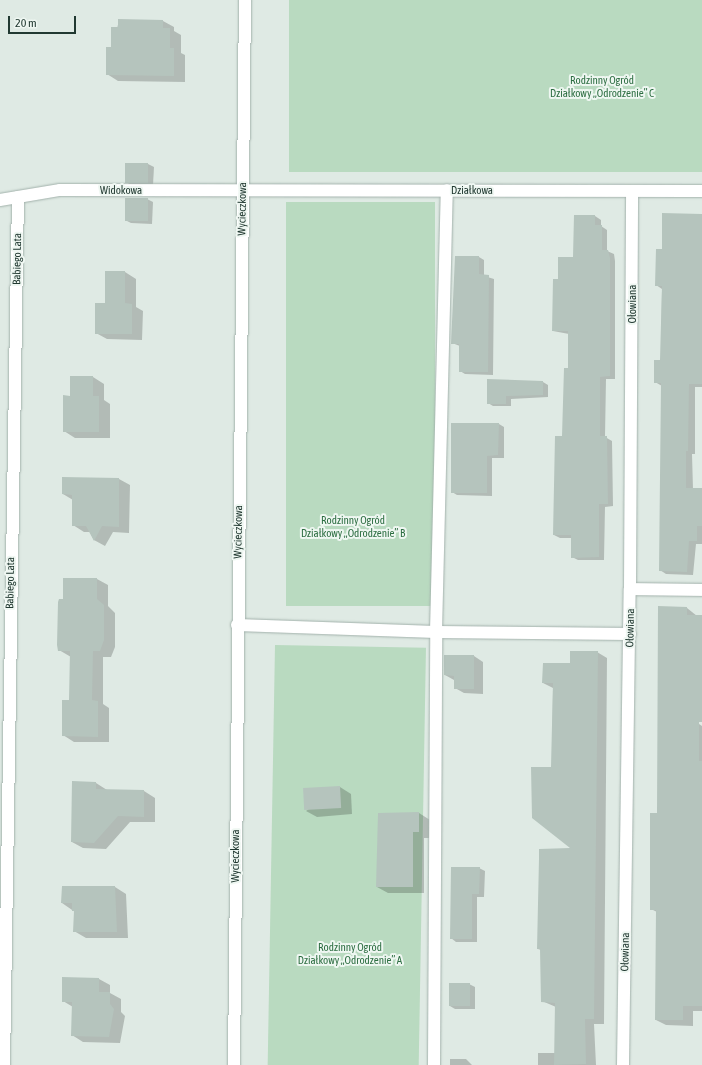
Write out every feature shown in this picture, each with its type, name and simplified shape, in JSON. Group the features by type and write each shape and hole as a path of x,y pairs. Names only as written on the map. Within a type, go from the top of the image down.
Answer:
{"street":[{"name":"Wycieczkowa","path":"234,1065 237,625 245,0"},
{"name":"Działkowa","path":"243,188 702,191"},
{"name":"Widokowa","path":"0,200 60,190 243,188"},
{"path":"434,1065 436,632 447,190"},
{"name":"Ołowiana","path":"623,1065 630,634 632,191"},
{"name":"Babiego Lata","path":"4,1065 5,573 18,197"},
{"path":"630,589 702,590"},
{"path":"237,625 436,632 630,634"}],"green space":[{"name":"Rodzinny Ogród Działkowy „Odrodzenie” C","path":"289,0 702,0 702,172 289,172"},
{"name":"Rodzinny Ogród Działkowy „Odrodzenie” B","path":"286,202 435,202 435,606 286,606"},
{"name":"Rodzinny Ogród Działkowy „Odrodzenie” A","path":"275,645 426,648 419,1065 268,1065"}],"building":[{"path":"118,19 163,20 163,28 170,28 170,48 174,48 174,76 106,75 106,47 111,47 111,27 118,27"},
{"path":"125,163 148,163 148,183 125,183"},
{"path":"125,198 148,198 148,221 125,221"},
{"path":"662,213 702,214 702,384 689,384 686,488 702,488 702,526 697,526 697,541 689,541 687,572 659,571 661,383 654,383 654,360 660,360 662,286 655,286 656,249 662,249"},
{"path":"574,215 595,215 595,225 602,225 602,250 608,250 610,258 610,376 600,377 600,436 607,436 608,504 599,504 599,557 571,558 571,535 553,535 555,436 562,436 564,368 568,368 568,331 552,331 553,279 558,279 558,257 573,257"},
{"path":"455,256 479,256 479,274 489,275 488,372 459,372 459,344 451,344"},
{"path":"105,271 125,271 125,303 132,304 132,334 95,334 95,303 105,303"},
{"path":"70,376 93,376 93,396 99,396 99,432 63,432 63,395 70,396"},
{"path":"487,379 543,381 543,395 506,396 506,404 487,404"},
{"path":"451,423 499,423 498,455 487,456 487,493 451,493"},
{"path":"62,477 119,478 119,527 102,526 94,541 86,526 72,526 72,495 62,494"},
{"path":"63,578 97,578 97,599 104,605 104,640 100,651 93,651 92,700 98,701 98,737 62,736 62,700 69,700 70,651 58,651 57,645 58,602 59,599 63,599"},
{"path":"658,606 687,607 687,615 702,615 702,722 699,722 699,761 702,761 702,1006 683,1006 683,1020 655,1020 656,910 650,910 650,813 657,813"},
{"path":"570,651 598,651 594,1019 585,1019 586,1064 554,1065 555,1003 541,1002 540,949 537,949 539,849 570,848 532,818 531,767 551,767 553,683 542,683 543,663 570,663"},
{"path":"444,655 474,655 474,689 454,689 454,676 444,675"},
{"path":"72,781 96,782 96,789 144,790 144,817 118,816 94,843 71,842"},
{"path":"340,786 341,808 304,810 303,788"},
{"path":"419,812 419,832 413,832 413,887 376,887 378,813"},
{"path":"451,867 480,867 479,894 472,894 472,939 450,939"},
{"path":"62,886 115,886 117,932 73,932 74,911 72,911 72,903 61,903"},
{"path":"62,977 99,978 99,992 110,992 110,1004 114,1009 109,1037 71,1036 72,1002 62,1002"},
{"path":"449,983 470,983 470,1006 449,1006"}]}
